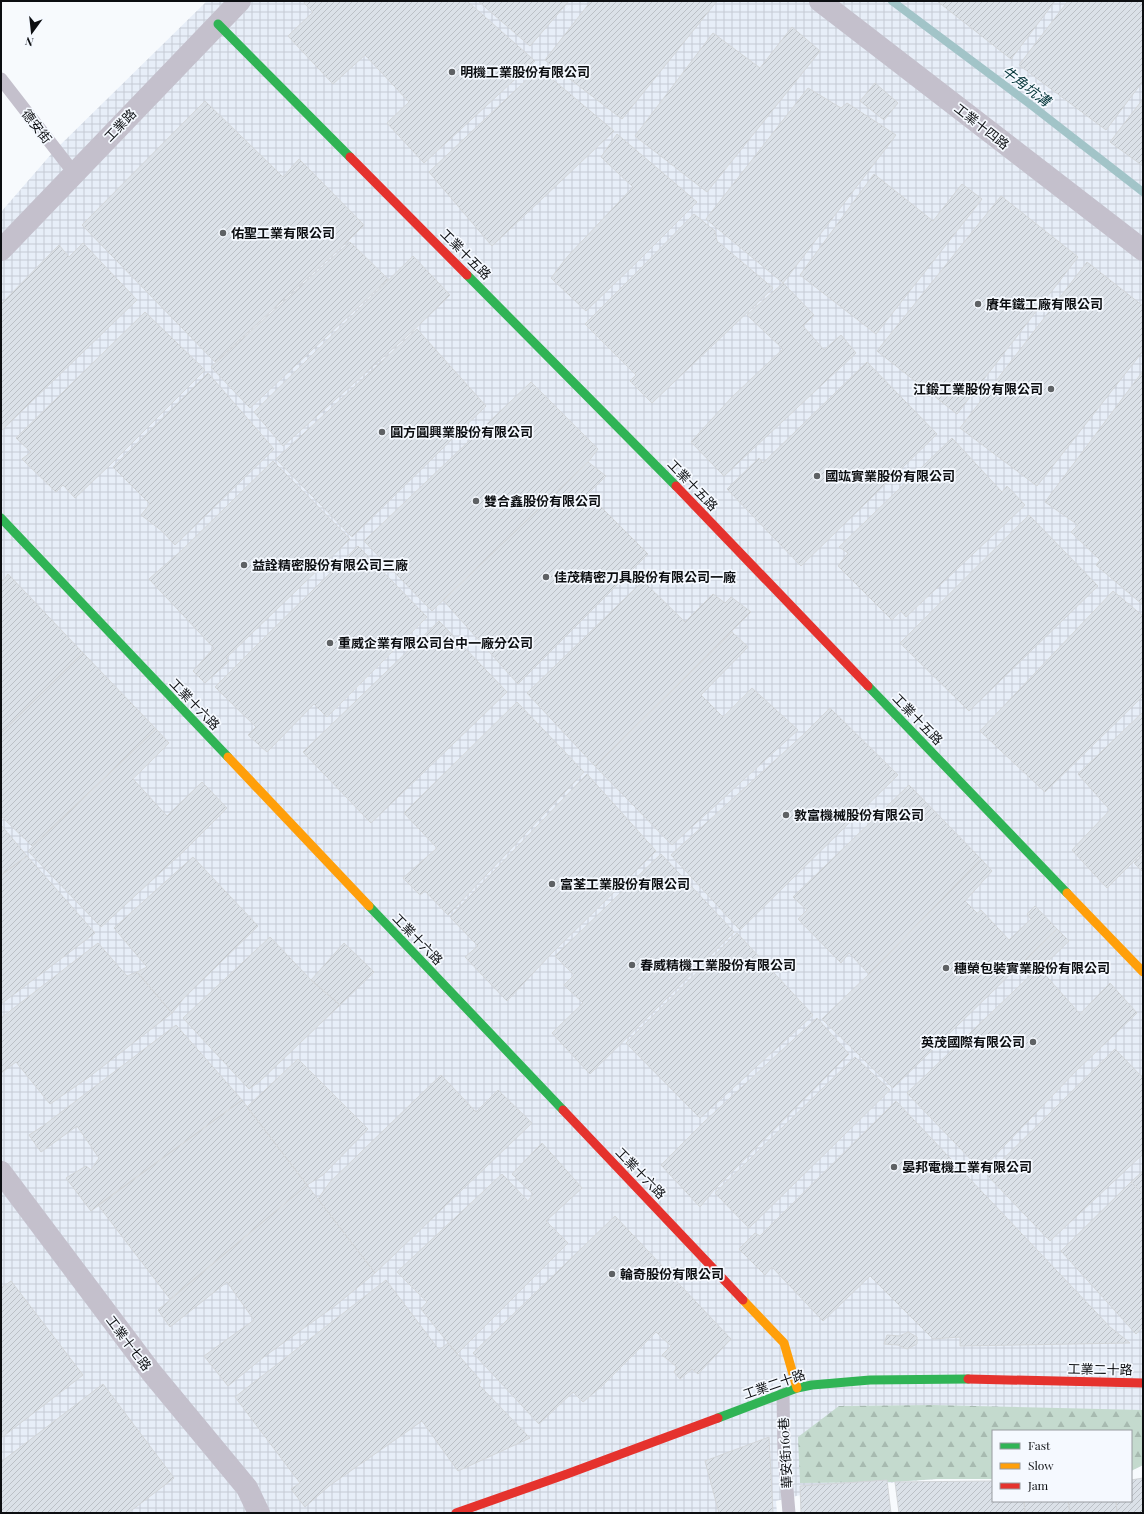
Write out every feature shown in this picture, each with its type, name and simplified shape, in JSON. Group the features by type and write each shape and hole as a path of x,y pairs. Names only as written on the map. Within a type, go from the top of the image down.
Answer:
{"street":[{"name":"工業路","path":"1,250 240,1"},
{"name":"工業十四路","path":"820,1 1143,250"},
{"name":"工業十五路","path":"218,24 624,432 1143,972"},
{"name":"工業十六路","path":"1,518 784,1343 797,1388"},
{"name":"工業十七路","path":"1,1172 151,1372 247,1488 259,1513"},
{"name":"工業二十路","path":"456,1513 567,1474 797,1388 824,1382 956,1378 1143,1383"}],"lane":[{"name":"德安街","path":"1,79 74,173"},
{"name":"華安街160巷","path":"783,1394 784,1454 790,1513"}],"shaded area":[{"path":"207,1 1143,1 1143,1465 1132,1470 1132,1430 992,1430 992,1479 936,1479 829,1488 776,1501 777,1513 1,1513 1,212 53,152"}],"green space":[{"path":"932,1405 1143,1410 1143,1465 1132,1470 1132,1430 992,1430 992,1479 800,1483 798,1437 839,1406"}],"building":[{"name":"明機工業股份有限公司","path":"305,1 467,1 535,61 424,163 387,123 409,102 365,55 333,84 288,36 313,12 304,3"},
{"path":"478,1 569,1 530,46"},
{"path":"591,1 717,1 622,119 545,60"},
{"path":"937,1 1055,1 1011,59"},
{"path":"1068,1 1143,1 1143,81 1106,130 1019,65"},
{"path":"792,27 820,51 707,192 635,136 713,33 760,68"},
{"path":"539,68 614,131 492,246 429,172"},
{"path":"875,83 898,103 884,120 860,101"},
{"path":"808,88 841,108 847,103 896,135 783,283 706,219"},
{"path":"1143,99 1143,166 1110,142"},
{"name":"佑聖工業有限公司","path":"205,101 283,177 299,159 364,225 215,362 82,225"},
{"path":"617,134 697,202 586,311 551,278 568,256 633,187 601,157"},
{"path":"874,174 933,221 962,184 982,199 876,334 800,275"},
{"name":"賡年鐵工廠有限公司","path":"1001,196 1078,257 957,414 877,351"},
{"path":"694,214 715,231 717,241 773,288 652,403 630,381 636,375 585,324"},
{"path":"350,242 388,279 250,408 211,367"},
{"path":"83,243 137,300 1,431 1,304 59,245 69,257"},
{"path":"413,256 450,295 416,328 283,446 254,412"},
{"name":"江鍛工業股份有限公司","path":"1087,262 1143,306 1143,351 1037,486 960,428"},
{"path":"783,283 814,315 803,326 824,350 841,335 856,353 724,476 691,442 732,397 783,349 747,315"},
{"path":"145,312 205,370 75,498 63,485 56,492 22,459 31,452 16,438"},
{"name":"圓方圓興業股份有限公司","path":"417,329 486,406 352,537 276,459"},
{"name":"國竑實業股份有限公司","path":"867,362 937,434 801,566 727,489 759,458 763,463"},
{"path":"1143,371 1143,605 1096,565 1100,560 1071,532 1078,525 1045,502"},
{"path":"208,373 274,449 175,545 162,531 141,515 150,504 113,467"},
{"name":"雙合鑫股份有限公司","path":"531,382 598,449 588,462 432,611 364,541"},
{"path":"952,438 1002,492 1007,486 1025,505 906,617 901,611 892,620 838,566 848,553 839,547"},
{"name":"益詮精密股份有限公司三廠","path":"273,461 350,539 226,658 229,661 205,683 193,671 214,648 149,579 181,551"},
{"name":"佳茂精密刀具股份有限公司一廠","path":"588,462 606,476 588,494 648,554 518,684 443,600"},
{"path":"1029,515 1098,586 969,711 900,643"},
{"name":"重威企業有限公司台中一廠分公司","path":"358,546 427,617 327,717 314,704 267,752 248,735 256,727 215,687"},
{"path":"8,574 83,653 1,733 1,578 3,581"},
{"path":"643,581 685,622 713,594 725,603 731,597 751,612 595,766 527,693"},
{"path":"1113,591 1143,616 1143,696 1045,792 980,731"},
{"path":"439,621 507,692 371,823 303,752"},
{"path":"732,632 748,647 701,695 723,717 752,688 798,730 672,845 595,766"},
{"path":"83,653 156,729 32,846 1,816 1,733"},
{"path":"517,702 584,772 448,915 425,891 420,895 403,878 437,848 404,813"},
{"name":"敦富機械股份有限公司","path":"830,708 898,775 740,930 671,855 803,735"},
{"path":"1143,712 1143,852 1107,888 1072,850 1110,810 1078,774"},
{"path":"156,729 169,743 133,779 167,816 202,782 227,808 186,849 101,927 28,851"},
{"name":"富荃工業股份有限公司","path":"587,774 656,851 552,953 507,1001 465,957 478,946 450,917"},
{"path":"909,785 981,859 869,974 849,953 841,963 798,919 807,910 793,897"},
{"path":"1,825 27,856 1,875"},
{"name":"春威精機工業股份有限公司","path":"661,854 734,932 590,1074 552,1033 583,1003 564,985 574,975 555,956"},
{"path":"1143,855 1143,872 1134,863"},
{"path":"27,856 95,933 1,1004 1,875"},
{"path":"193,857 258,926 184,998 172,1013 137,972 147,967 114,928"},
{"name":"穗榮包裝實業股份有限公司","path":"981,859 992,871 965,901 977,913 981,910 1009,940 1031,919 1027,914 1035,906 1057,929 893,1088 822,1019 869,974"},
{"name":"英茂國際有限公司","path":"1057,929 1069,941 1040,969 1080,1014 1110,983 1137,1013 1076,1071 981,1170 907,1093 1034,972 1023,962"},
{"path":"737,933 813,1015 700,1118 626,1043"},
{"path":"270,937 311,980 340,1005 260,1081 249,1089 183,1018"},
{"path":"98,943 127,976 137,972 172,1013 89,1077 50,1104 16,1062 1,1073 1,1018"},
{"path":"344,943 374,972 340,1005 311,980"},
{"path":"817,1018 849,1054 713,1191 700,1207 661,1165 704,1122"},
{"path":"176,1025 242,1100 91,1211 66,1178 86,1166 91,1170 99,1158 77,1126 41,1152 29,1135"},
{"path":"1115,1049 1143,1078 1143,1154 1050,1241 987,1175"},
{"path":"855,1057 890,1090 749,1228 715,1193"},
{"path":"298,1059 368,1129 323,1175 307,1185 247,1107"},
{"path":"441,1075 476,1112 498,1090 532,1123 375,1273 318,1199 330,1182"},
{"path":"242,1100 307,1185 170,1299 98,1205"},
{"name":"晏邦電機工業有限公司","path":"896,1101 1110,1327 1130,1343 960,1346 960,1337 933,1339 870,1276 823,1321 772,1267 765,1275 739,1249 755,1233 760,1236"},
{"path":"542,1143 582,1188 546,1221 568,1243 457,1354 421,1309 427,1302 397,1272 502,1174 528,1201 533,1194 512,1174"},
{"path":"1143,1171 1143,1194 1131,1182"},
{"path":"1131,1182 1143,1194 1143,1327 1136,1334 1061,1251"},
{"path":"307,1185 375,1273 336,1305 265,1356 228,1386 204,1356 254,1320 227,1282 170,1327 158,1310"},
{"name":"輪奇股份有限公司","path":"615,1216 731,1339 698,1374 692,1369 680,1379 674,1372 677,1367 662,1355 671,1346 656,1332 602,1386 583,1402 573,1392 539,1424 473,1353"},
{"path":"386,1280 439,1350 448,1343 481,1381 479,1385 530,1438 458,1471 422,1421 329,1486 305,1507 291,1489 300,1483 235,1397"},
{"path":"11,1281 83,1375 1,1438 1,1288"},
{"path":"908,1332 917,1337 917,1344 907,1349 898,1345 884,1344 887,1335 900,1336"},
{"path":"103,1384 174,1478 128,1513 1,1513 1,1462"},
{"path":"769,1437 773,1513 719,1513 705,1461"},
{"path":"1143,1478 1143,1513 1117,1513 1116,1502 1132,1502 1132,1480"},
{"path":"887,1480 891,1513 801,1513 800,1486"},
{"path":"992,1481 992,1502 1024,1502 1025,1513 899,1513 895,1482"},
{"path":"1024,1502 1068,1502 1070,1513 1025,1513"},
{"path":"1068,1502 1116,1502 1117,1513 1070,1513"}],"waterway":[{"name":"牛角坑溝","path":"892,1 1031,105 1143,192"}],"traffic: fast":[{"path":"218,24 350,157"},
{"path":"467,275 676,486"},
{"path":"1,518 228,757"},
{"path":"868,686 1067,893"},
{"path":"369,906 563,1110"},
{"path":"718,1418 797,1388 812,1385 870,1380 968,1379"}],"traffic: slow":[{"path":"228,757 369,906"},
{"path":"1067,893 1143,972"},
{"path":"743,1300 784,1343 797,1388"}],"traffic: jam":[{"path":"350,157 467,275"},
{"path":"676,486 868,686"},
{"path":"563,1110 743,1300"},
{"path":"968,1379 1143,1383"},
{"path":"456,1513 718,1418"}],"place":[{"name":"明機工業股份有限公司","path":"452,72"},
{"name":"佑聖工業有限公司","path":"223,233"},
{"name":"賡年鐵工廠有限公司","path":"978,304"},
{"name":"江鍛工業股份有限公司","path":"1051,389"},
{"name":"圓方圓興業股份有限公司","path":"382,432"},
{"name":"國竑實業股份有限公司","path":"817,476"},
{"name":"雙合鑫股份有限公司","path":"476,501"},
{"name":"益詮精密股份有限公司三廠","path":"244,565"},
{"name":"佳茂精密刀具股份有限公司一廠","path":"546,577"},
{"name":"重威企業有限公司台中一廠分公司","path":"330,643"},
{"name":"敦富機械股份有限公司","path":"786,815"},
{"name":"富荃工業股份有限公司","path":"552,884"},
{"name":"春威精機工業股份有限公司","path":"632,965"},
{"name":"穗榮包裝實業股份有限公司","path":"946,968"},
{"name":"英茂國際有限公司","path":"1033,1042"},
{"name":"晏邦電機工業有限公司","path":"894,1167"},
{"name":"輪奇股份有限公司","path":"612,1274"}]}
